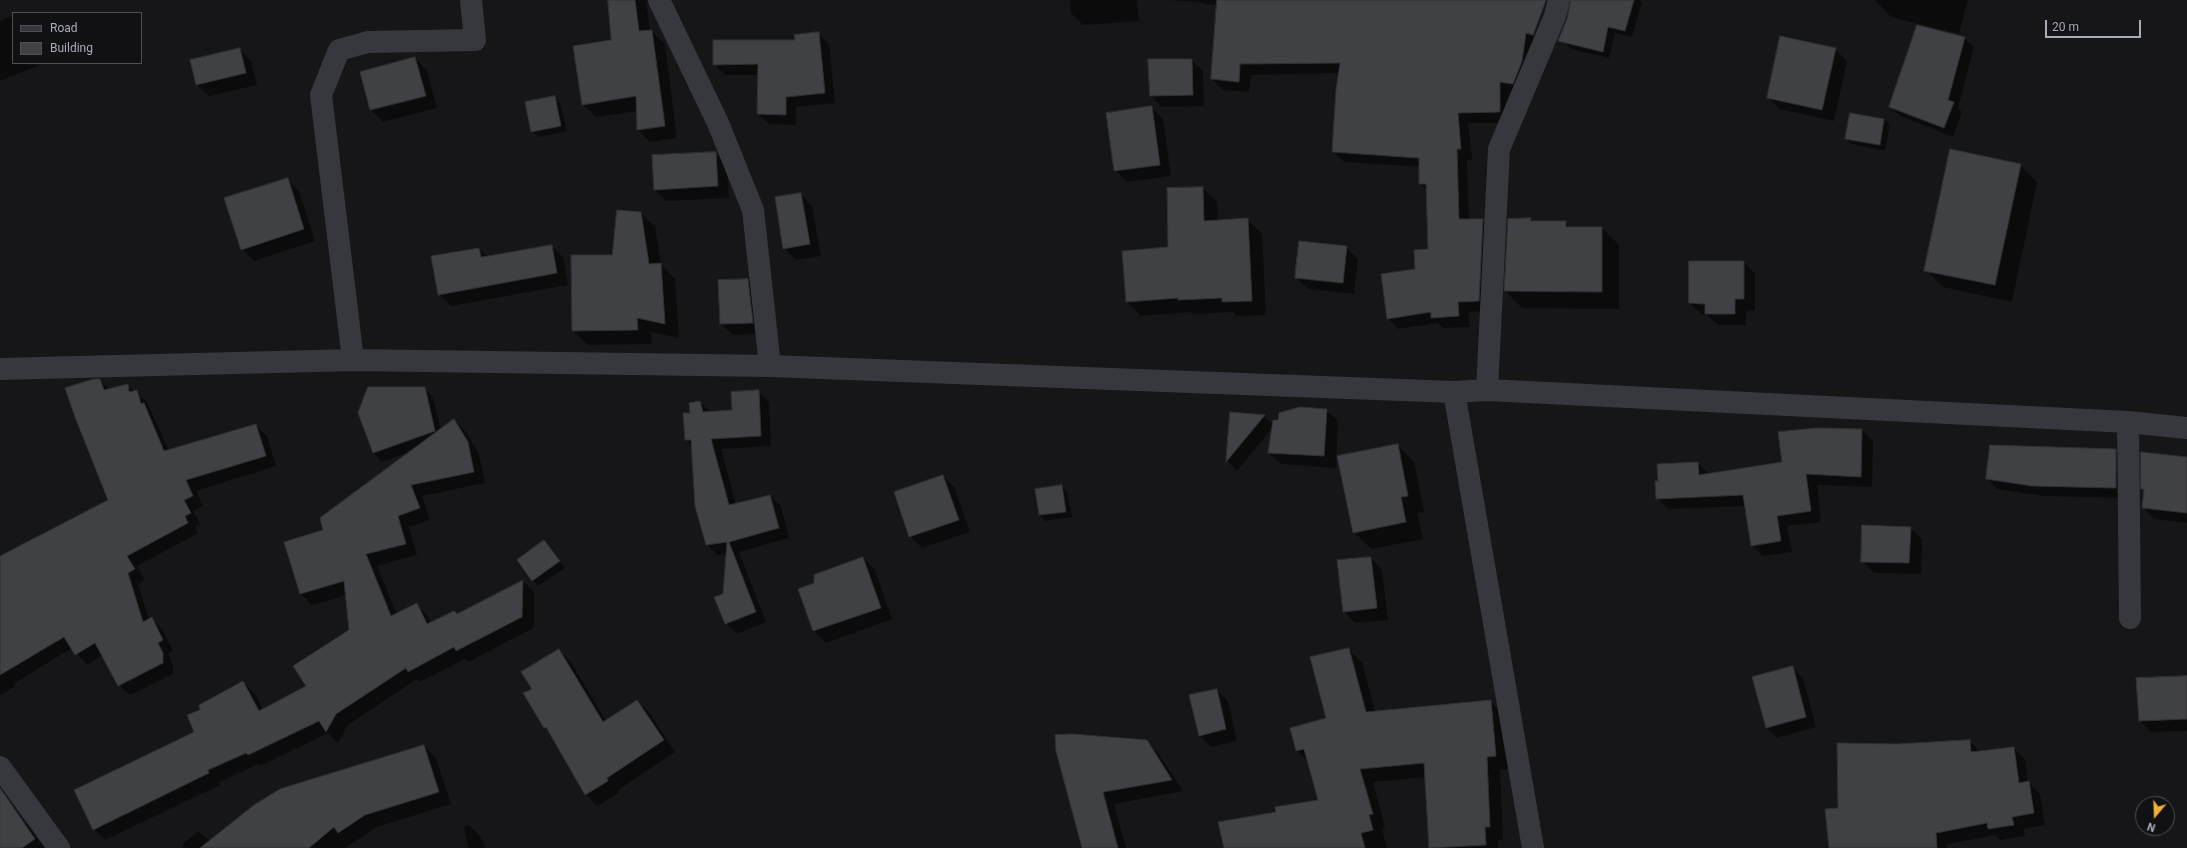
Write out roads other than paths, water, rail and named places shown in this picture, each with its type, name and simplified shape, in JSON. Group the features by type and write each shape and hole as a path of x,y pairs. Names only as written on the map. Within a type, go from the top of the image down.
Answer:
{"street":[{"path":"353,360 321,95 339,50 368,42 475,40 471,0"},
{"path":"659,0 718,123 753,210 770,366"},
{"path":"1487,390 1499,149 1555,16 1559,0"},
{"path":"0,369 353,360 770,366 1454,392 1487,390 2128,422 2187,428"},
{"path":"1454,392 1533,848"},
{"path":"2128,422 2130,618"},
{"path":"0,767 59,848"}]}
